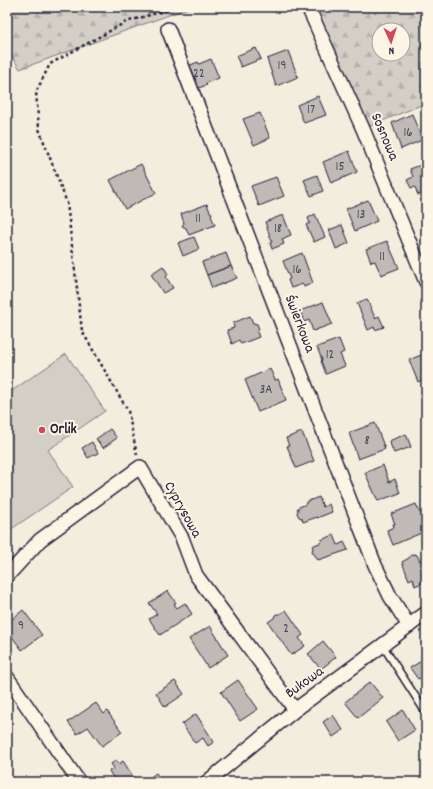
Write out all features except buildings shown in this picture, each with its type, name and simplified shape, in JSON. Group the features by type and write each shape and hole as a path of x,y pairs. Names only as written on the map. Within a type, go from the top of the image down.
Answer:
{"street":[{"name":"Sosnowa","path":"308,7 363,129 426,282"},
{"name":"Świerkowa","path":"168,29 375,565 390,596 409,626"},
{"path":"7,576 40,540 140,467"},
{"name":"Cyprysowa","path":"140,467 182,538 196,575 295,710"},
{"name":"Bukowa","path":"207,782 295,710 426,613"},
{"path":"7,677 79,782"}],"lane":[{"path":"383,646 426,713"}],"path":[{"path":"140,467 128,411 82,331 67,203 40,129 36,92 50,64 126,22 177,7"}],"green space":[{"path":"7,7 191,7 20,69 7,48"},
{"path":"308,7 426,7 426,103 363,129"},
{"name":"Orlik","path":"66,354 105,411 48,450 73,487 13,528 7,520 7,394"}],"place":[{"name":"Orlik","path":"42,430"}]}
